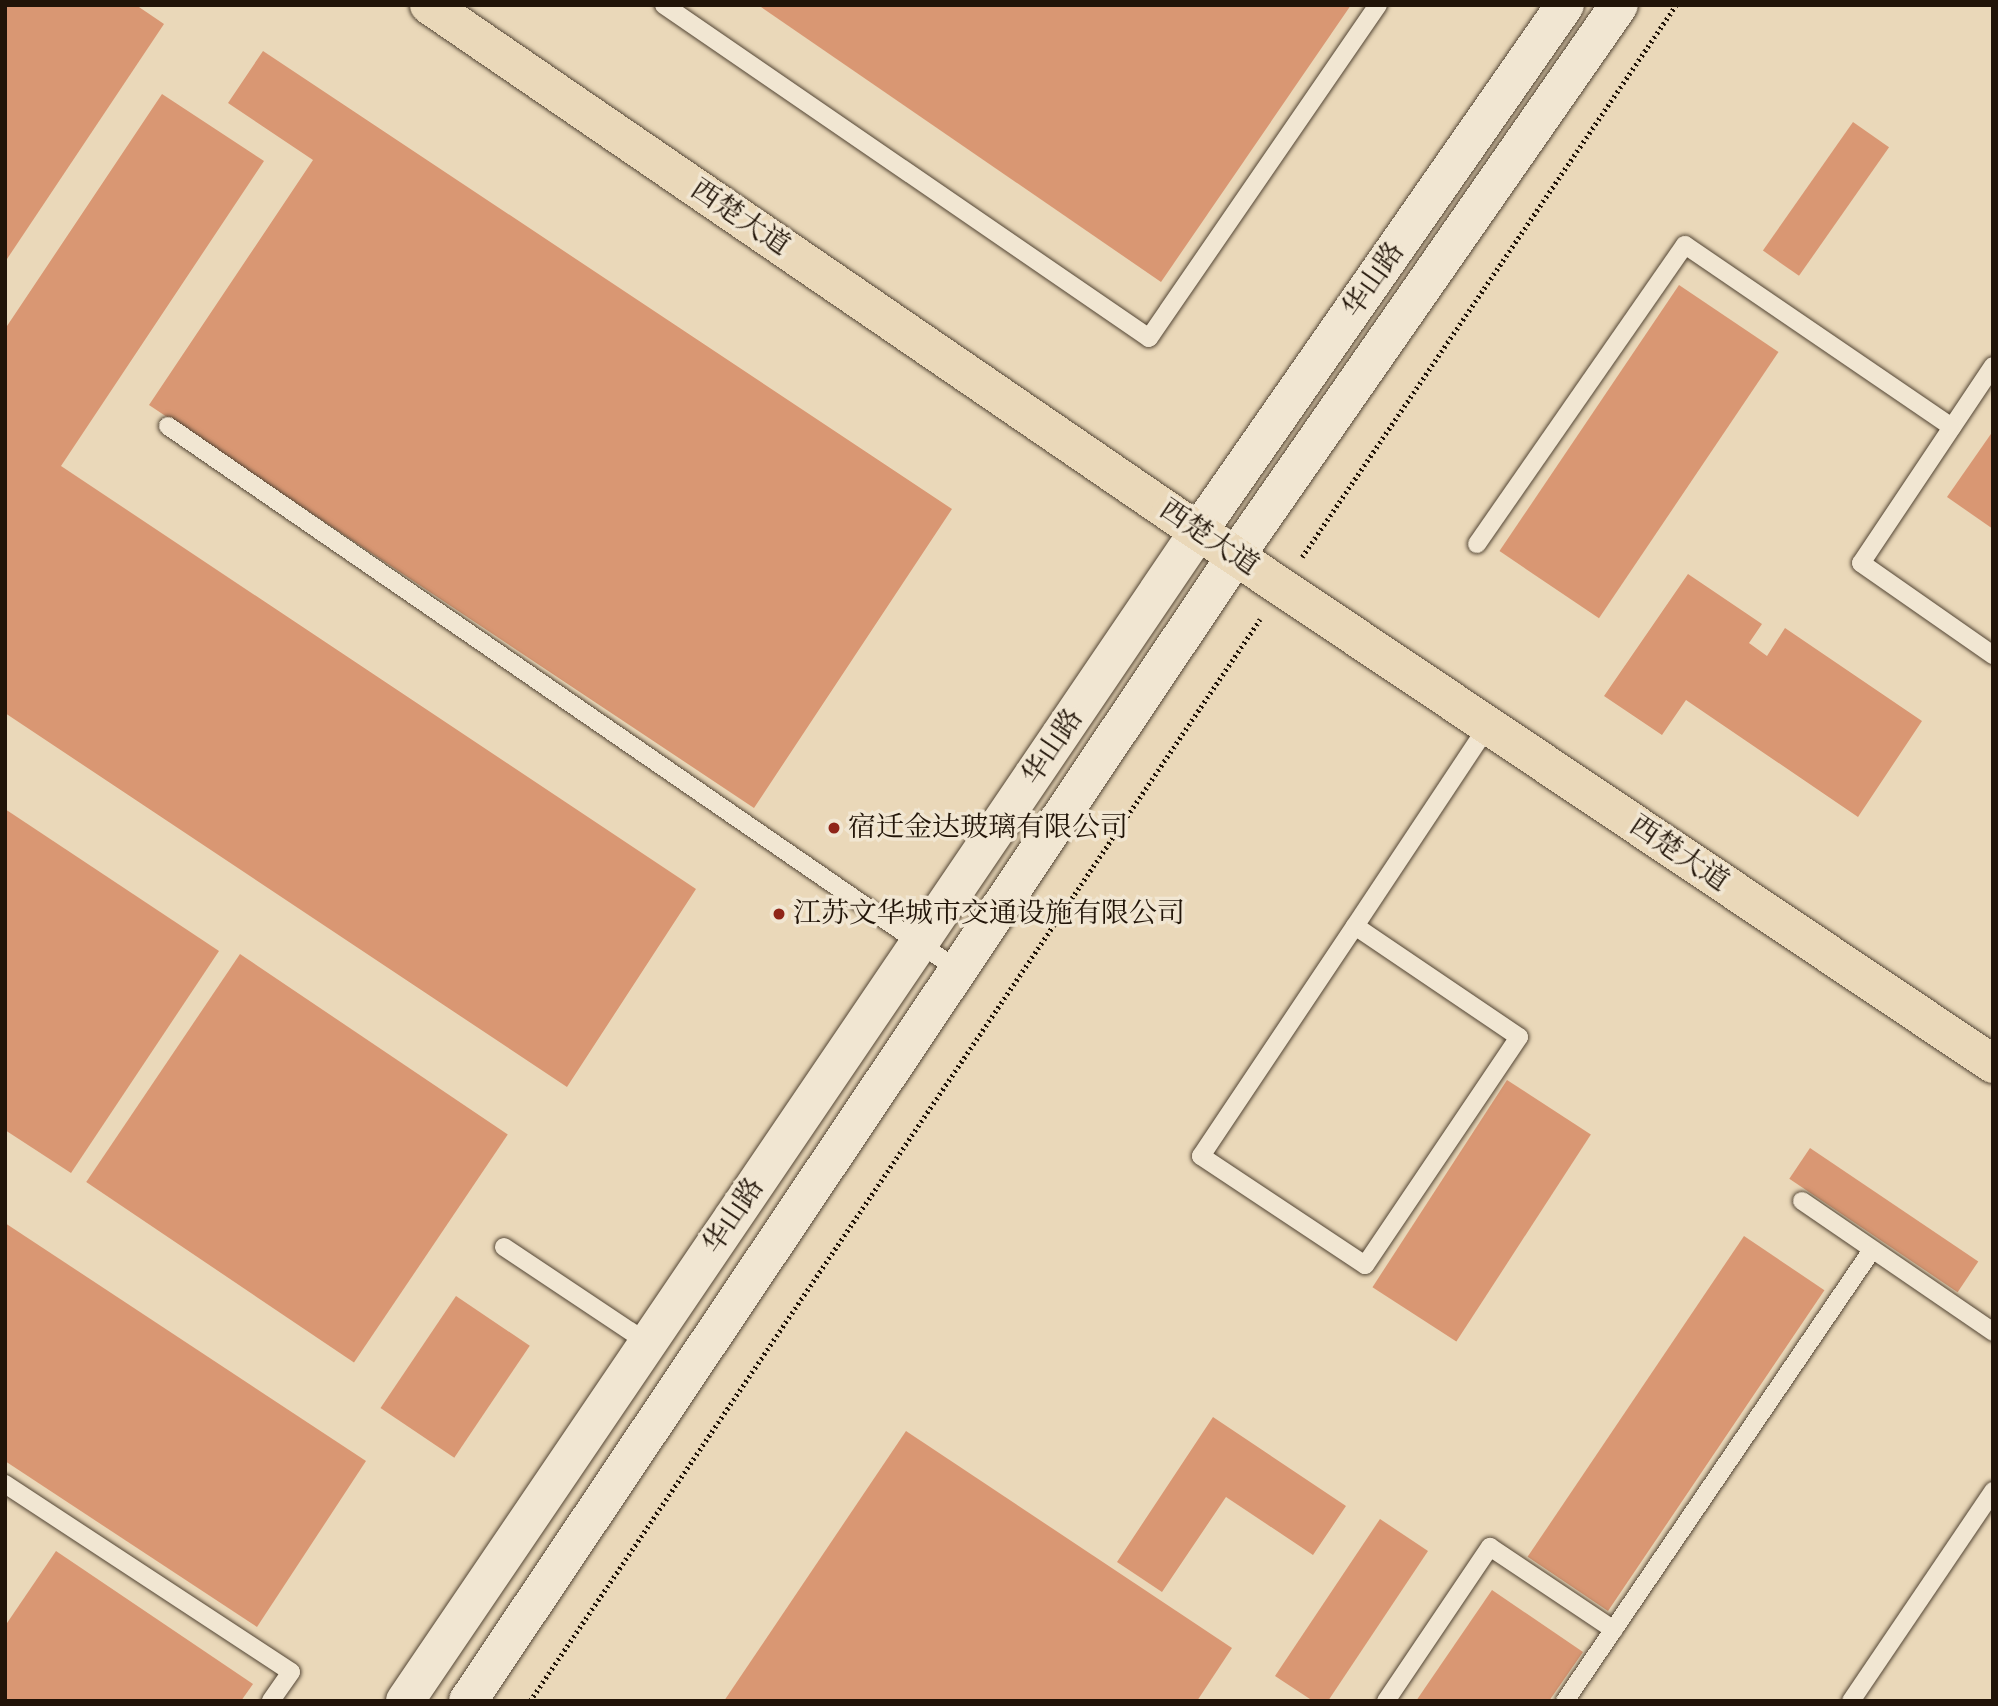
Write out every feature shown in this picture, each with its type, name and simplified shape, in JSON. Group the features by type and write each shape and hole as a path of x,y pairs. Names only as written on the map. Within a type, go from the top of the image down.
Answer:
{"main road":[{"name":"西楚大道","path":"429,5 1198,532 1993,1064"}],"street":[{"name":"华山路","path":"405,1701 1198,532 1565,5"},
{"name":"华山路","path":"468,1701 1235,556 1619,5"}],"lane":[{"path":"664,5 1149,338 1378,5"},
{"path":"1477,544 1685,246 1952,427"},
{"path":"1993,366 1861,563 1993,655"},
{"path":"168,426 958,970"},
{"path":"1354,926 1519,1037 1365,1265 1201,1156 1354,926 1488,726"},
{"path":"1801,1202 1993,1332"},
{"path":"504,1247 648,1343"},
{"path":"1565,1701 1872,1250"},
{"path":"5,1484 291,1672 271,1701"},
{"path":"1851,1701 1993,1491"},
{"path":"1386,1701 1490,1547 1614,1630"}],"path":[{"path":"530,1701 1676,5"}],"building":[{"path":"5,5 136,5 164,24 5,262"},
{"path":"758,5 1351,5 1161,282"},
{"path":"263,51 952,509 754,808 149,405 313,160 228,103"},
{"path":"162,94 264,161 61,466 696,889 567,1087 5,713 5,329"},
{"path":"1853,122 1889,147 1799,276 1763,251"},
{"path":"1679,285 1778,352 1599,618 1499,551"},
{"path":"1993,431 1993,529 1947,497"},
{"path":"1688,574 1762,624 1749,643 1767,656 1785,628 1922,721 1858,817 1686,700 1662,735 1604,696"},
{"path":"5,809 219,951 71,1173 5,1130"},
{"path":"240,954 508,1135 354,1363 86,1182"},
{"path":"1507,1080 1591,1134 1456,1342 1372,1287"},
{"path":"1810,1148 1978,1262 1958,1292 1789,1179"},
{"path":"5,1223 366,1461 257,1627 5,1461"},
{"path":"1744,1236 1824,1290 1608,1611 1528,1557"},
{"path":"456,1296 530,1346 454,1458 381,1408"},
{"path":"1213,1417 1346,1506 1313,1555 1226,1497 1162,1592 1117,1562"},
{"path":"906,1431 1232,1648 1197,1701 724,1701"},
{"path":"1380,1519 1428,1551 1328,1701 1313,1701 1275,1676"},
{"path":"56,1551 253,1684 241,1701 5,1701 5,1626"},
{"path":"1492,1590 1583,1652 1549,1701 1416,1701"}],"place":[{"name":"宿迁金达玻璃有限公司","path":"834,828"},
{"name":"江苏文华城市交通设施有限公司","path":"779,914"}]}
